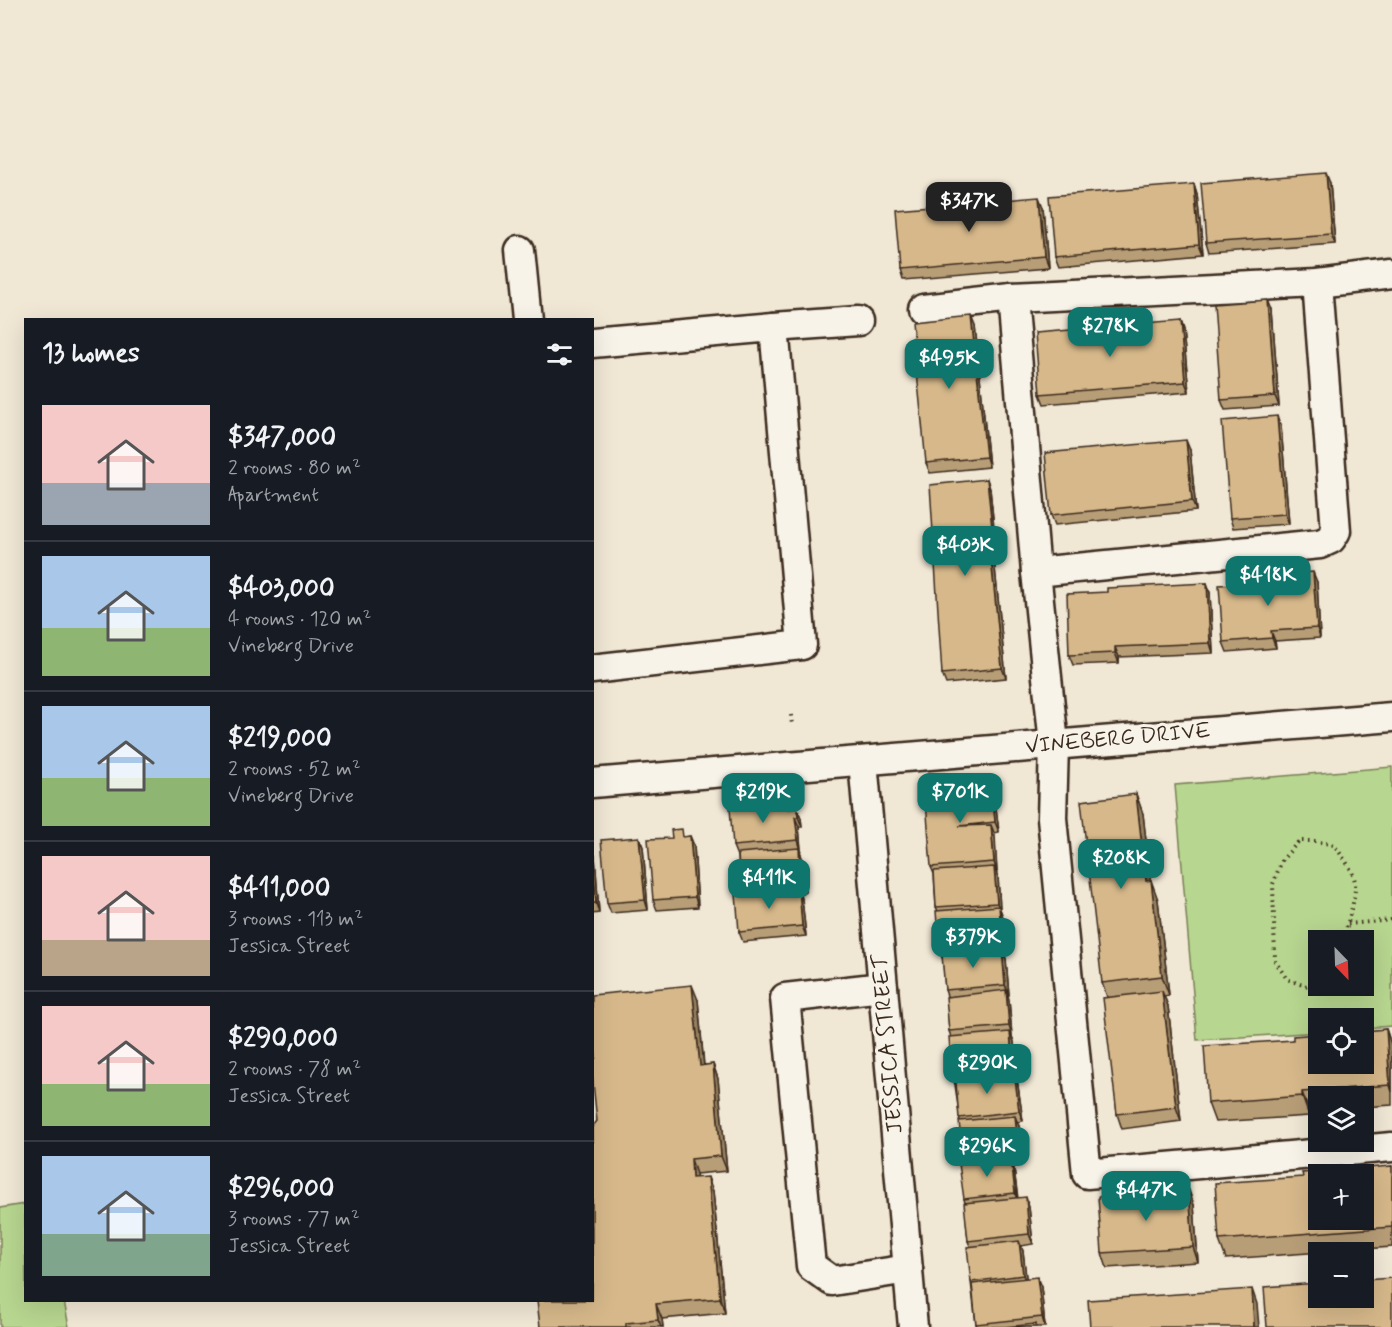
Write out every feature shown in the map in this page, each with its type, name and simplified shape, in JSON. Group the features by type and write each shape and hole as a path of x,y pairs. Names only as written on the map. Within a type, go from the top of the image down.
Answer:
{"street":[{"path":"520,250 527,318"},
{"path":"923,308 1012,298 1317,283 1392,274"},
{"path":"1036,572 1320,544 1331,539 1336,531 1317,283"},
{"path":"1012,298 1054,744 1052,818 1088,1174 1392,1147"},
{"path":"594,343 858,321"},
{"path":"594,669 802,645 774,327"},
{"name":"VINEBERG DRIVE","path":"594,783 1392,717"},
{"name":"JESSICA STREET","path":"863,761 913,1327"},
{"path":"883,987 785,998 811,1266 832,1281 908,1269"}],"path":[{"path":"791,715 792,725"},
{"path":"1308,985 1305,986 1287,979 1275,962 1273,884 1282,860 1299,841 1316,841 1334,845 1346,862 1355,882 1346,930"},
{"path":"1347,924 1392,920"}],"green space":[{"path":"1392,767 1392,1026 1374,1027 1374,1008 1308,1008 1308,1033 1197,1040 1175,785"},
{"path":"24,1204 24,1302 64,1302 69,1327 0,1327 0,1208"}],"building":[{"path":"1326,173 1331,234 1206,243 1201,183"},
{"path":"1194,184 1199,244 1054,257 1049,196"},
{"path":"1039,197 1044,257 900,270 895,209"},
{"path":"1268,300 1275,396 1221,400 1214,304"},
{"path":"971,316 986,457 926,463 912,322"},
{"path":"1180,321 1185,382 1040,394 1035,333"},
{"path":"1277,416 1285,514 1230,518 1222,421"},
{"path":"1186,440 1192,501 1051,515 1045,453"},
{"path":"987,479 992,528 988,528 1002,668 942,674 930,485"},
{"path":"1313,572 1317,628 1271,631 1272,638 1223,642 1219,585 1263,582 1262,576"},
{"path":"1207,583 1210,643 1115,647 1115,653 1069,655 1067,594 1107,592 1107,588"},
{"path":"991,782 995,822 959,826 991,825 994,862 931,867 925,788"},
{"path":"1136,794 1146,881 1151,880 1162,976 1102,983 1081,801"},
{"path":"788,803 788,809 797,808 798,817 795,817 798,840 733,846 730,808"},
{"path":"682,829 683,837 690,836 695,897 653,900 648,839 672,838 671,830"},
{"path":"639,837 645,900 607,903 601,840"},
{"path":"799,848 801,882 797,885 740,889 738,853"},
{"path":"994,867 997,903 936,907 934,871"},
{"path":"799,889 802,926 739,932 736,894"},
{"path":"999,906 1002,945 939,950 936,911"},
{"path":"1002,949 1005,985 945,990 942,955"},
{"path":"692,985 700,1066 713,1064 721,1156 691,1159 692,1178 708,1177 720,1298 656,1304 658,1320 626,1323 626,1327 540,1327 537,1302 594,1302 594,1125 597,1121 594,1092 594,1058 596,1058 594,995"},
{"path":"1006,990 1009,1026 949,1031 946,997"},
{"path":"1162,991 1176,1107 1117,1114 1103,998"},
{"path":"1386,1029 1390,1085 1308,1086 1308,1092 1302,1092 1302,1096 1208,1103 1204,1046 1293,1040 1293,1036 1308,1035 1308,1074 1374,1074 1374,1030"},
{"path":"1010,1032 1013,1069 952,1075 949,1037"},
{"path":"1014,1071 1019,1111 959,1118 957,1078"},
{"path":"1015,1116 1019,1154 963,1160 959,1121"},
{"path":"1011,1158 1015,1193 964,1199 959,1164"},
{"path":"1392,1166 1392,1227 1374,1228 1374,1167"},
{"path":"1302,1173 1308,1173 1308,1230 1352,1230 1219,1240 1215,1183 1303,1177"},
{"path":"1189,1190 1193,1247 1102,1253 1098,1197"},
{"path":"1026,1197 1029,1234 968,1241 964,1203"},
{"path":"1019,1241 1023,1275 971,1282 967,1247"},
{"path":"1037,1277 1042,1317 976,1324 972,1284"},
{"path":"1392,1278 1392,1327 1267,1327 1264,1287 1308,1284 1308,1308 1374,1308 1374,1279"},
{"path":"1252,1289 1254,1327 1090,1327 1088,1300"},
{"path":"1036,1324 1036,1327 1004,1327"}]}
